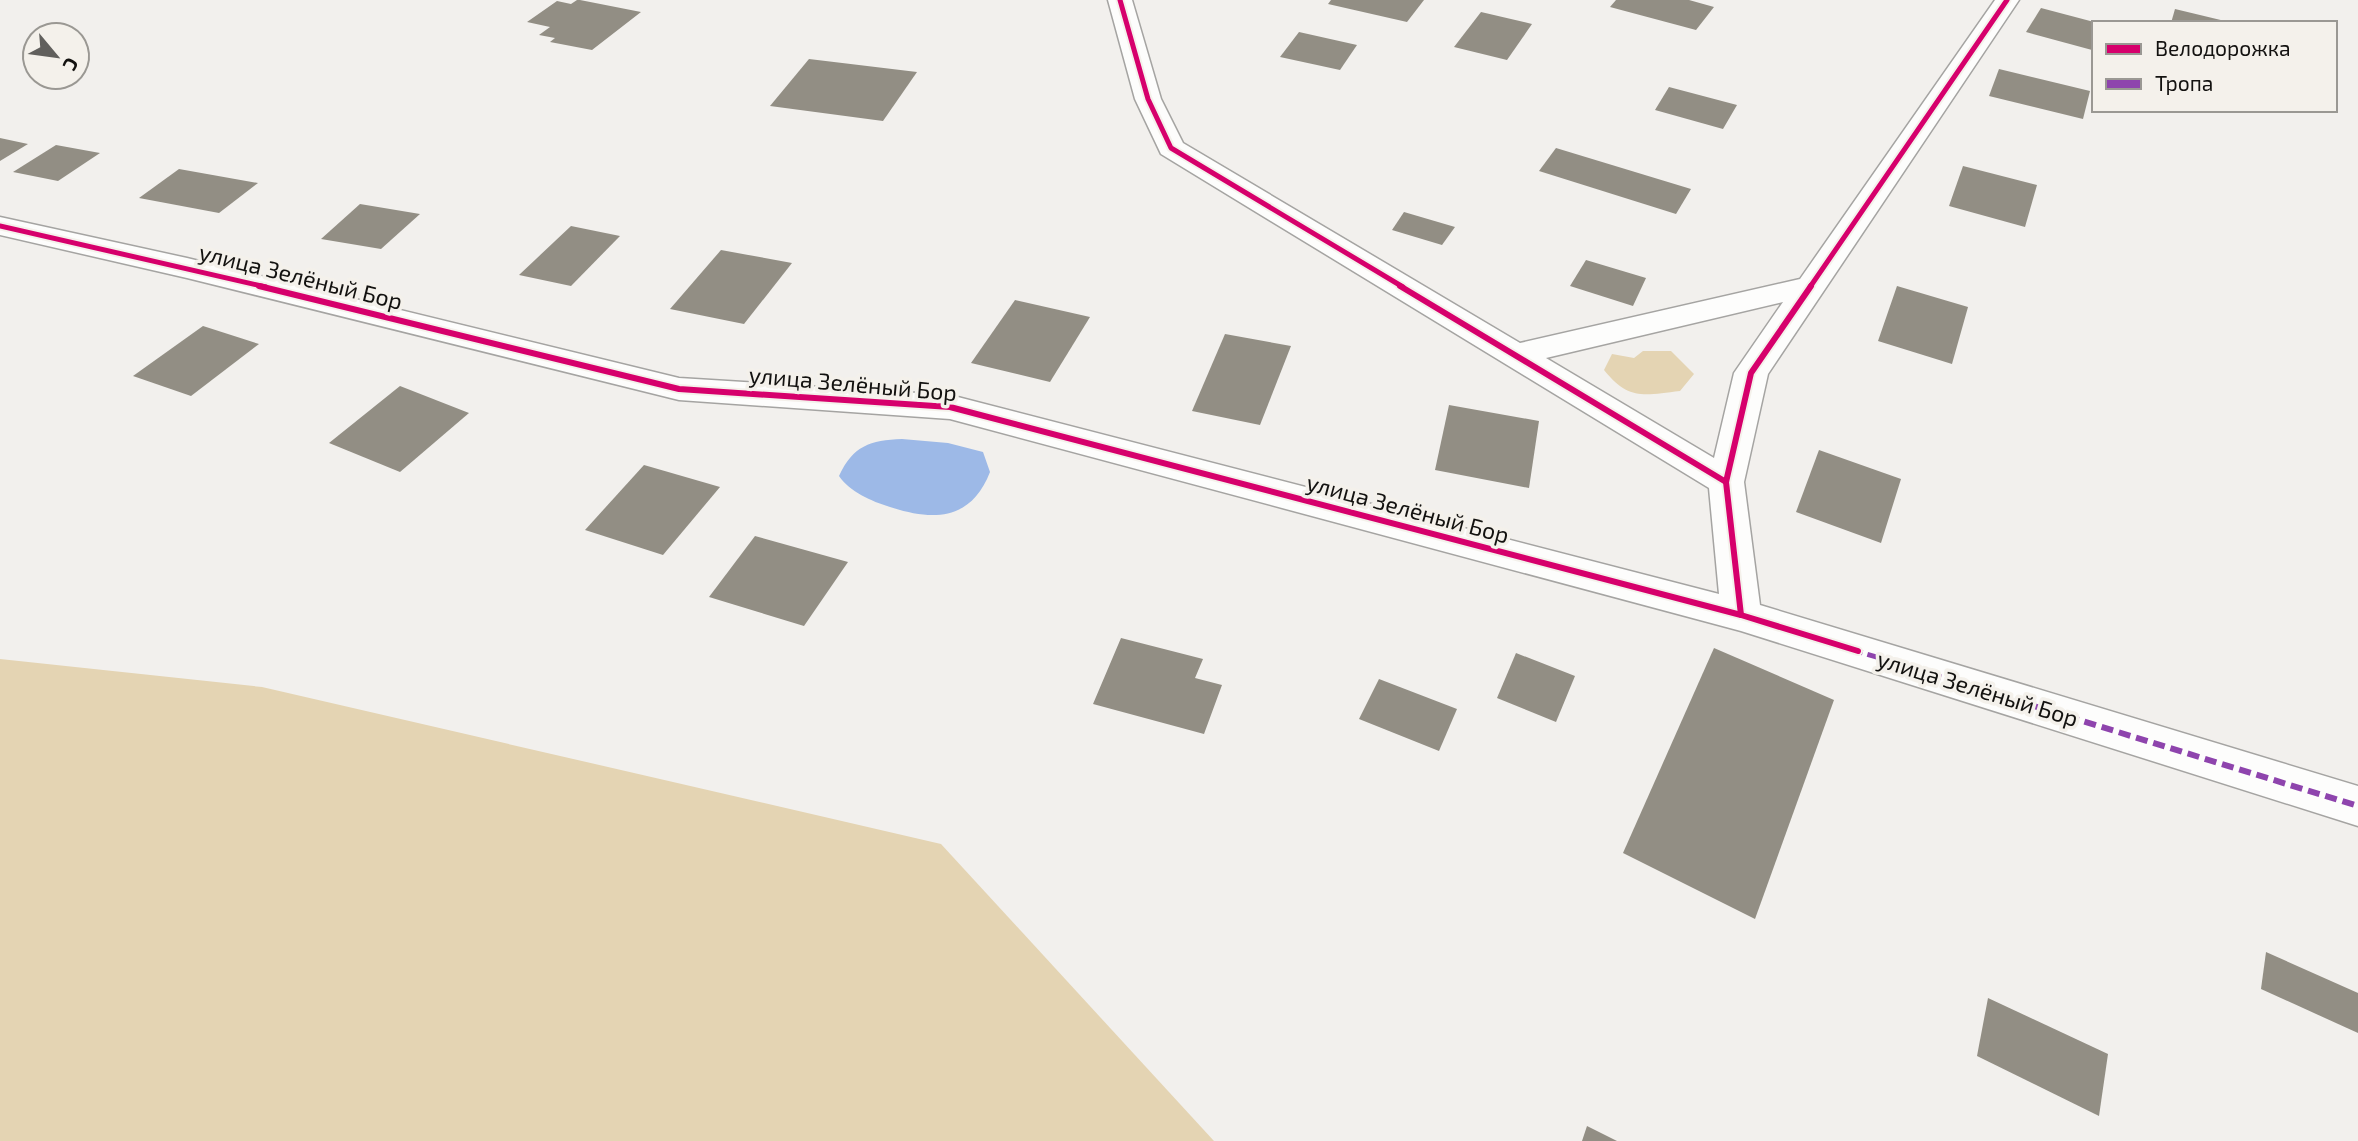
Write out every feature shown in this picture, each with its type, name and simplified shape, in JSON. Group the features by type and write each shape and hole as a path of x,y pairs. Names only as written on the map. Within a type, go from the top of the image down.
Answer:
{"street":[{"path":"1120,0 1148,99 1171,148 1726,482"},
{"path":"1741,615 1726,482 1751,373 2007,0"},
{"name":"улица Зелёный Бор","path":"0,226 200,271 679,389 950,407 1741,615 2358,806"},
{"path":"1514,355 1810,286"}],"shaded area":[{"path":"1643,351 1671,351 1694,374 1680,391 1638,394 1621,387 1604,370 1612,354 1634,358"},
{"path":"0,659 262,687 941,844 1214,1141 0,1141"}],"water":[{"path":"902,439 948,443 983,452 990,472 972,500 949,513 936,515 906,512 876,502 855,491 839,476 857,451 872,443"}],"building":[{"path":"577,0 641,12 592,50 550,42 555,38 539,35 550,27 527,22 557,1 571,4"},
{"path":"1331,0 1424,0 1407,22 1328,4"},
{"path":"1616,0 1689,0 1714,7 1696,30 1610,7"},
{"path":"2041,8 2092,21 2092,50 2026,32"},
{"path":"2175,9 2225,21 2172,21"},
{"path":"1481,12 1532,24 1507,60 1454,47"},
{"path":"1299,32 1357,45 1340,70 1280,57"},
{"path":"809,59 917,72 883,121 770,106"},
{"path":"1999,69 2090,91 2083,119 1989,96"},
{"path":"1669,87 1737,105 1723,129 1655,110"},
{"path":"0,138 28,144 0,161"},
{"path":"56,145 100,153 58,181 13,172"},
{"path":"1556,148 1691,189 1676,214 1539,171"},
{"path":"1963,166 2037,185 2025,227 1949,206"},
{"path":"179,169 258,183 219,213 139,198"},
{"path":"360,204 420,214 381,249 321,239"},
{"path":"1404,212 1455,227 1442,245 1392,230"},
{"path":"571,226 620,236 571,286 519,275"},
{"path":"721,250 792,263 744,324 670,309"},
{"path":"1586,260 1646,278 1633,306 1570,286"},
{"path":"1897,286 1968,307 1952,364 1878,341"},
{"path":"1015,300 1090,317 1050,382 971,363"},
{"path":"203,326 259,344 191,396 133,376"},
{"path":"1225,334 1291,346 1260,425 1192,411"},
{"path":"400,386 469,413 400,472 329,443"},
{"path":"1449,405 1539,421 1529,488 1435,470"},
{"path":"1819,450 1901,479 1881,543 1796,512"},
{"path":"644,465 720,487 663,555 585,530"},
{"path":"755,536 848,562 804,626 709,597"},
{"path":"1121,638 1203,659 1195,678 1222,685 1204,734 1093,704"},
{"path":"1714,648 1834,700 1755,919 1623,853"},
{"path":"1516,653 1575,676 1556,722 1497,698"},
{"path":"1379,679 1457,709 1439,751 1359,719"},
{"path":"2266,952 2358,993 2358,1033 2261,989"},
{"path":"1988,998 2108,1054 2099,1116 1977,1056"},
{"path":"1587,1126 1617,1141 1582,1141"}],"marked path":[{"path":"1853,650 2358,806"}],"cycle path":[{"path":"1120,0 1129,23 1148,99 1171,148 1726,482"},
{"path":"1741,615 1726,482 1751,373 2007,0"},
{"path":"0,226 187,268 679,389 950,407 1741,615 1858,651"}]}
